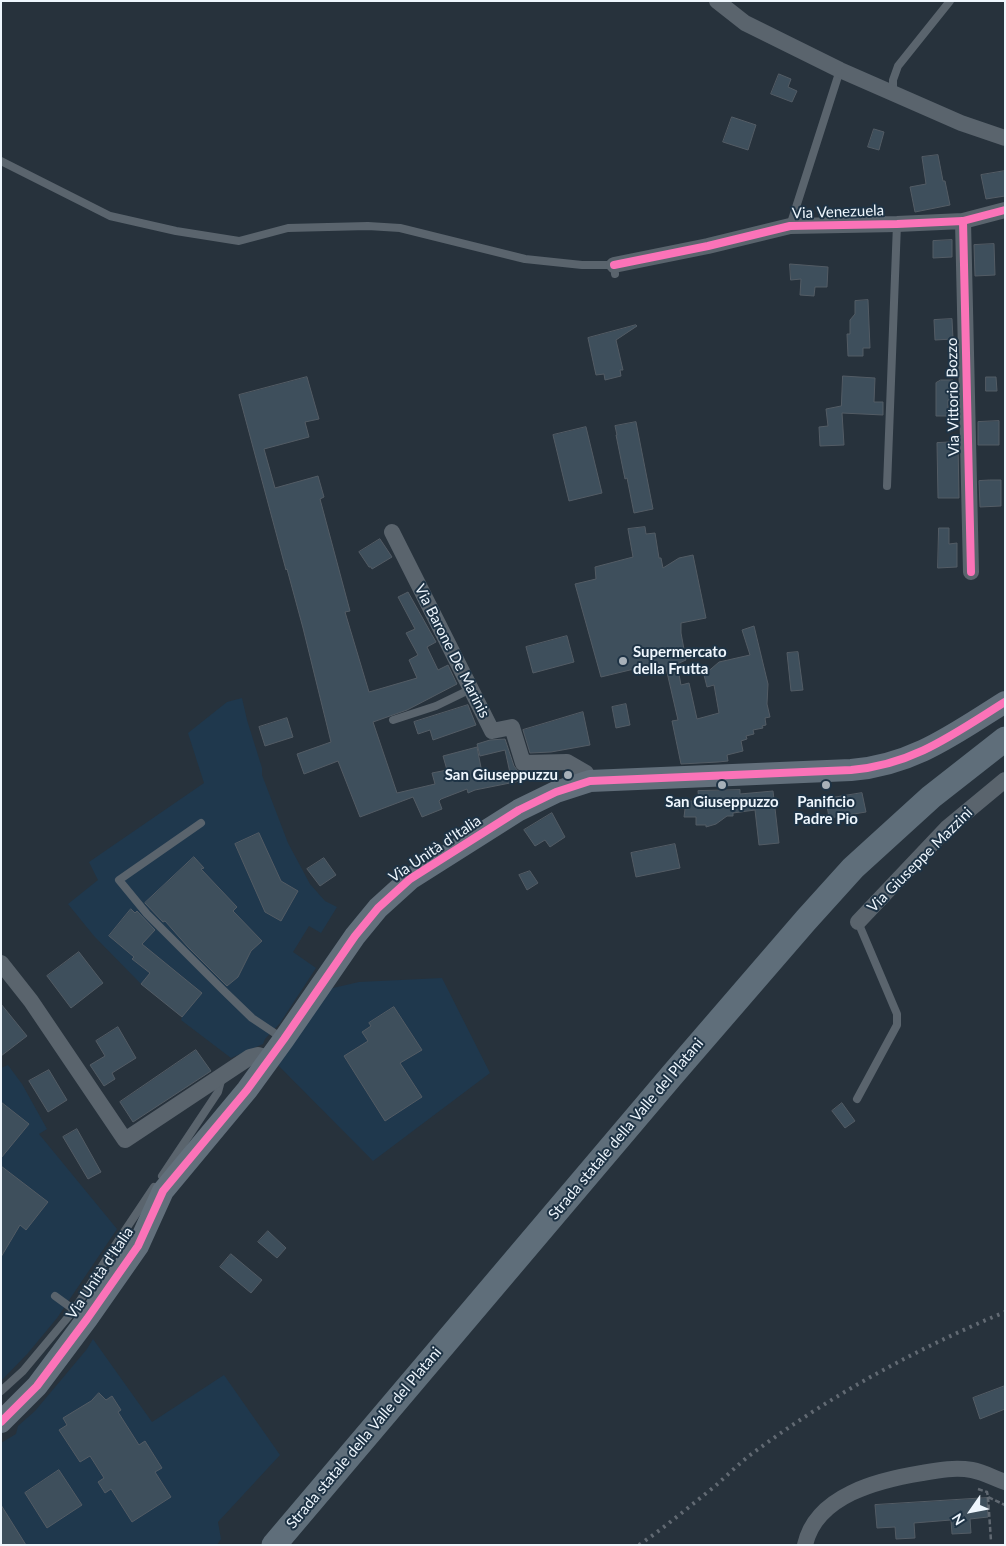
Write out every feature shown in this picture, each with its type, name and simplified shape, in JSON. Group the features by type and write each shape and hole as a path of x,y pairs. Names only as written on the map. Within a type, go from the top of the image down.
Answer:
{"main road":[{"name":"Strada statale della Valle del Platani","path":"274,1545 672,1074 853,868 931,797 1005,739"}],"street":[{"path":"717,1 745,23 840,70 961,123 1005,138"},
{"name":"Via Venezuela","path":"614,270 790,226 963,221 1005,210"},
{"name":"Via Vittorio Bozzo","path":"963,221 971,572"},
{"name":"Via Barone De Marinis","path":"392,532 492,732 512,727 523,763 567,762 586,773 590,781"},
{"name":"Via Unità d'Italia","path":"1,1422 38,1386 81,1314 138,1246 164,1182 247,1090 355,936 378,908 410,879 519,810 556,792 590,781 717,772 851,770 880,766 912,756 929,748 1005,702"},
{"name":"Via Giuseppe Mazzini","path":"858,922 947,828 1005,780"},
{"path":"1,963 31,1000 125,1140 250,1057 258,1055 269,1058"},
{"path":"805,1545 808,1533 818,1518 832,1505 855,1490 901,1476 949,1469 973,1470 1005,1482"}],"lane":[{"path":"893,94 893,80 898,66 950,1"},
{"path":"790,226 840,70"},
{"path":"1,162 110,216 176,231 239,240 288,228 368,226 400,228 525,259 614,270"},
{"path":"887,486 897,224"},
{"path":"393,720 436,706 471,689"},
{"path":"201,823 119,880 147,914 252,1018 284,1039"},
{"path":"856,1099 897,1025 897,1014 858,922"},
{"path":"164,1182 218,1092 223,1075"},
{"path":"1,1391 81,1314 55,1296"}],"path":[{"path":"978,1490 987,1492 991,1541"},
{"path":"988,1497 1005,1505"}],"shaded area":[{"path":"242,698 262,768 262,775 288,843 310,884 325,901 337,907 321,933 309,926 293,952 316,968 280,1023 265,1039 263,1044 231,1058 181,1020 182,1017 141,984 94,936 68,904 98,880 89,862 204,783 188,733 227,702"},
{"path":"442,978 490,1073 373,1161 267,1054 320,991 359,982"},
{"path":"8,1065 22,1084 47,1129 39,1134 117,1229 57,1318 28,1353 1,1381 1,1068"},
{"path":"93,1339 152,1422 224,1375 280,1455 218,1522 221,1539 217,1545 1,1545 1,1443 16,1434 18,1426 35,1411 87,1349"}],"building":[{"path":"779,74 791,79 788,87 797,91 792,102 771,94"},
{"path":"732,117 756,125 748,150 723,142"},
{"path":"874,129 884,132 879,150 868,147"},
{"path":"938,155 950,205 915,212 910,187 926,184 922,157"},
{"path":"1005,171 1005,196 986,199 981,175"},
{"path":"952,240 952,257 933,258 933,241"},
{"path":"994,244 995,275 975,276 974,245"},
{"path":"790,264 828,267 827,287 815,287 814,296 800,295 801,279 791,280"},
{"path":"868,300 870,348 863,348 863,356 848,356 847,334 850,334 850,320 855,314 855,301"},
{"path":"952,319 953,339 935,340 934,320"},
{"path":"636,325 616,340 623,370 620,370 621,376 605,380 604,374 596,375 588,338"},
{"path":"843,376 875,378 874,402 883,402 883,415 842,413 844,445 820,446 819,427 828,426 826,409 841,406"},
{"path":"307,377 319,419 305,422 309,437 264,449 275,488 318,476 324,497 320,499 350,611 345,612 369,692 417,678 409,660 418,655 406,633 415,629 398,597 408,592 436,642 427,647 438,670 448,665 457,684 407,710 373,722 397,793 435,784 432,773 447,770 443,756 477,747 483,778 510,773 505,750 480,756 477,744 490,740 505,739 514,766 518,771 529,773 530,779 468,793 467,789 441,799 439,801 442,809 422,817 413,797 360,817 338,761 304,774 297,754 331,742 303,628 239,395"},
{"path":"986,377 996,377 997,391 986,391"},
{"path":"941,380 953,380 954,400 948,400 948,416 936,416 936,383"},
{"path":"999,421 999,445 978,445 978,422"},
{"path":"636,422 653,509 634,513 627,478 625,479 615,426"},
{"path":"586,427 602,493 569,501 553,435"},
{"path":"958,442 959,498 938,498 937,443"},
{"path":"1001,480 1001,506 980,507 979,481"},
{"path":"645,527 646,534 655,533 659,558 661,558 663,568 679,558 693,555 706,618 681,623 686,660 677,664 681,685 689,683 697,719 719,713 714,685 707,687 704,675 719,662 750,655 742,630 754,626 768,684 767,704 770,717 765,718 766,725 762,726 763,728 753,730 754,734 746,736 747,739 741,741 743,751 727,755 728,761 681,764 672,721 678,720 666,668 661,671 659,663 601,677 575,584 596,579 595,567 633,557 628,529"},
{"path":"939,528 949,528 949,544 957,543 957,567 938,568"},
{"path":"380,539 392,557 372,569 359,552"},
{"path":"567,636 574,662 533,673 526,647"},
{"path":"798,652 803,690 791,691 787,653"},
{"path":"626,704 630,725 616,728 612,707"},
{"path":"468,705 476,725 433,740 430,730 418,734 414,722"},
{"path":"583,712 590,745 551,752 530,753 523,730"},
{"path":"287,718 293,737 265,746 259,727"},
{"path":"740,790 740,794 773,791 779,843 759,845 755,810 733,813 733,816 727,816 716,824 706,827 706,825 696,825 696,817 684,817 686,801 699,801 698,791"},
{"path":"862,793 866,812 829,818 826,799"},
{"path":"552,813 565,837 550,847 545,840 535,846 524,830"},
{"path":"259,833 281,881 298,891 281,921 265,912 235,844"},
{"path":"675,844 680,868 636,877 631,853"},
{"path":"194,857 204,868 201,869 237,907 233,911 262,941 251,951 238,977 227,986 165,921 163,922 145,903"},
{"path":"324,858 336,875 320,886 307,869"},
{"path":"530,871 538,883 527,890 519,875"},
{"path":"131,909 135,913 137,911 155,930 142,944 202,993 182,1017 141,984 150,973 132,959 134,957 109,936"},
{"path":"79,952 103,983 71,1008 47,976"},
{"path":"1,1004 27,1036 1,1056"},
{"path":"394,1007 422,1050 400,1063 422,1097 385,1121 344,1056 368,1041 362,1032 371,1026 369,1023"},
{"path":"118,1027 136,1058 112,1073 115,1079 104,1086 90,1065 105,1056 96,1041"},
{"path":"196,1050 211,1071 133,1122 120,1102"},
{"path":"49,1070 67,1100 48,1112 29,1081"},
{"path":"1,1102 29,1124 1,1158"},
{"path":"842,1103 855,1121 845,1128 832,1111"},
{"path":"77,1129 101,1172 88,1179 63,1137"},
{"path":"1,1166 48,1202 26,1230 20,1225 1,1257"},
{"path":"268,1231 286,1248 277,1258 258,1242"},
{"path":"231,1254 262,1280 251,1293 220,1267"},
{"path":"1005,1386 1005,1409 980,1419 973,1398"},
{"path":"99,1393 106,1400 112,1396 121,1410 118,1412 139,1445 145,1441 162,1468 155,1472 171,1497 132,1522 111,1489 105,1493 98,1482 104,1478 90,1456 80,1462 59,1430 67,1425 63,1418 91,1401"},
{"path":"59,1470 82,1505 47,1528 25,1493"},
{"path":"987,1498 988,1517 970,1519 971,1533 952,1534 951,1520 914,1523 915,1538 896,1539 895,1527 877,1528 875,1505"},
{"path":"1,1505 26,1545 1,1545"}],"railway":[{"path":"639,1545 714,1487 751,1454 786,1429 846,1391 908,1357 1005,1312"}],"cycle path":[{"path":"614,265 708,246 790,226 963,221 1005,210"},
{"path":"963,221 971,572"},
{"path":"1,1422 37,1386 87,1319 138,1246 163,1191 247,1090 355,936 378,908 410,879 519,810 556,792 590,781 851,770 873,767 914,755 950,736 1005,702"}],"place":[{"name":"Supermercato della Frutta","path":"623,661"},
{"name":"San Giuseppuzzu","path":"568,775"},
{"name":"San Giuseppuzzo","path":"722,785"},
{"name":"Panificio Padre Pio","path":"826,785"}]}
